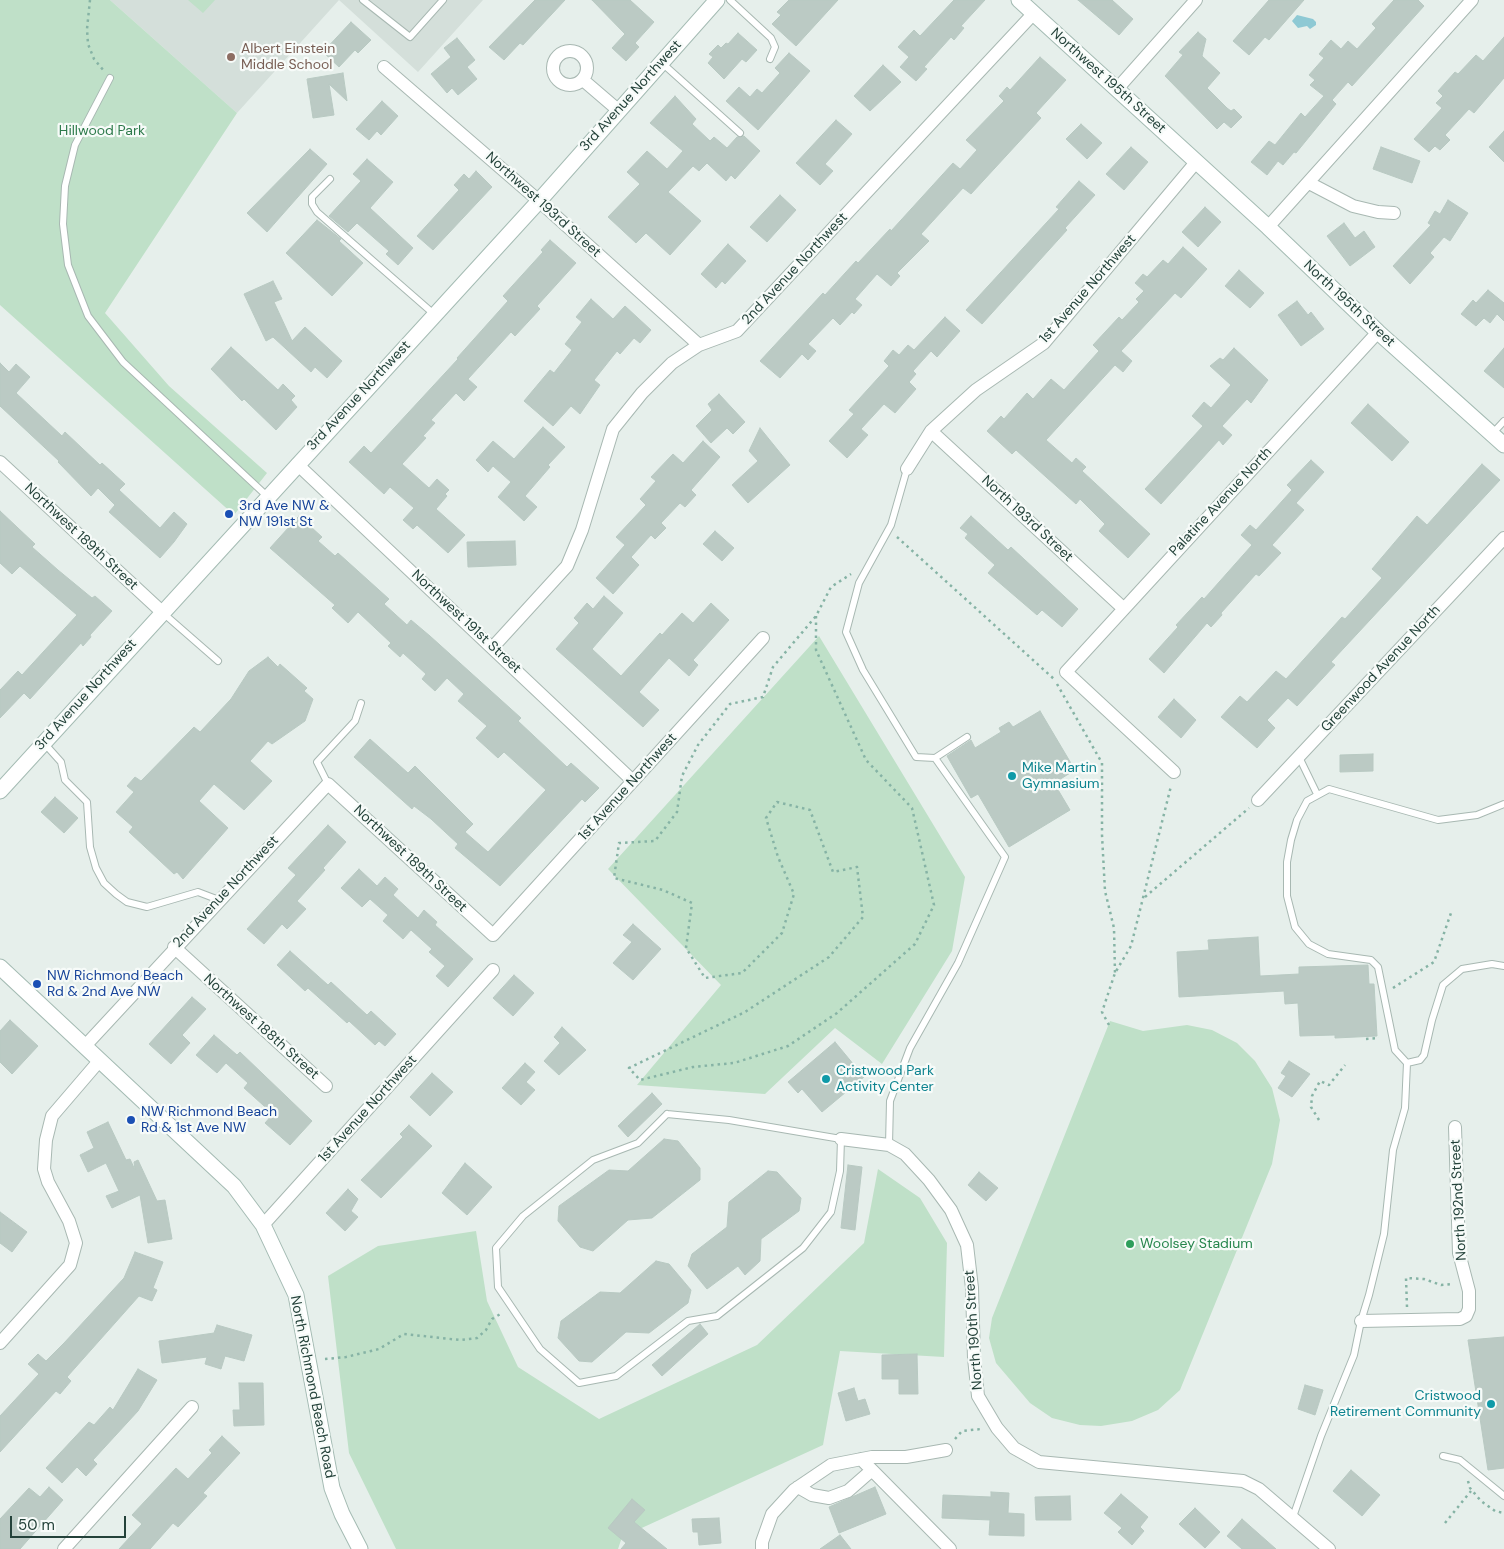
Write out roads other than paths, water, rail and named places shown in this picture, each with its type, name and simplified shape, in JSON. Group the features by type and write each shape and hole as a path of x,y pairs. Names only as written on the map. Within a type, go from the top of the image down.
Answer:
{"street":[{"name":"Northwest 195th Street","path":"1019,0 1196,161"},
{"path":"1117,89 1196,0"},
{"path":"1268,227 1472,0"},
{"name":"3rd Avenue Northwest","path":"0,791 267,496 539,201 661,62 719,1"},
{"name":"2nd Avenue Northwest","path":"492,647 567,566 582,530 613,429 642,393 672,363 700,345 737,331 1034,14"},
{"name":"Northwest 193rd Street","path":"384,66 700,345"},
{"path":"583,80 618,110"},
{"name":"North 195th Street","path":"1196,161 1378,332 1504,445"},
{"name":"1st Avenue Northwest","path":"907,469 930,431 976,390 1044,343 1196,161"},
{"path":"1309,183 1353,206 1378,212 1394,213"},
{"name":"Palatine Avenue North","path":"1169,776 1066,672 1122,608 1378,332"},
{"name":"North 193rd Street","path":"930,431 1122,608"},
{"name":"Northwest 189th Street","path":"0,462 162,612"},
{"name":"Northwest 191st Street","path":"297,464 633,781"},
{"name":"Greenwood Avenue North","path":"1258,800 1504,538"},
{"name":"1st Avenue Northwest","path":"492,935 763,638"},
{"name":"2nd Avenue Northwest","path":"84,1046 174,947 328,784"},
{"name":"Northwest 189th Street","path":"328,784 492,935"},
{"name":"Northwest 188th Street","path":"174,947 326,1086"},
{"name":"North Richmond Beach Road","path":"0,967 234,1186 263,1225 296,1295 332,1488 342,1514 360,1549"},
{"name":"1st Avenue Northwest","path":"263,1225 493,970"},
{"path":"0,1343 70,1265 76,1243 69,1221 48,1182 44,1169 46,1140 52,1116 100,1060"},
{"name":"North 192nd Street","path":"1361,1321 1460,1319 1466,1316 1469,1309 1467,1282 1459,1253 1455,1127"},
{"name":"North 190th Street","path":"841,1139 889,1145 905,1154 929,1180 951,1210 967,1245 972,1288 974,1358 978,1396 997,1428 1014,1448 1039,1462 1243,1481 1259,1489 1330,1549"},
{"path":"64,1549 192,1407"},
{"path":"762,1549 762,1542 772,1514 798,1488 831,1465 861,1459 906,1457 946,1450"},
{"path":"861,1459 950,1549"},
{"path":"798,1488 812,1495 834,1496 848,1491 872,1470"}],"lane":[{"path":"363,0 410,37 443,0"},
{"path":"719,1 771,38 775,47 770,59"},
{"path":"661,62 740,133"},
{"path":"110,78 75,145 65,186 63,224 68,265 88,316 123,362 267,496"},
{"path":"330,179 312,197 312,204 317,212 435,315"},
{"path":"1492,434 1504,421"},
{"path":"907,469 889,529 859,583 846,632 863,670 916,757 935,758 967,736"},
{"path":"162,612 172,623 218,661"},
{"path":"328,784 317,762 355,721 361,703"},
{"path":"44,742 62,762 65,780 87,802 90,847 96,868 104,883 127,902 138,906 147,907 198,892 219,900"},
{"path":"1299,756 1316,794"},
{"path":"889,1145 890,1100 910,1048 958,963 1005,858 935,758"},
{"path":"1293,1517 1321,1436 1354,1355 1384,1234 1393,1150 1405,1108 1407,1064 1395,1050 1378,967 1371,960 1328,954 1309,944 1295,927 1287,896 1287,862 1297,820 1307,801 1316,794 1329,789 1438,820 1478,815 1504,804"},
{"path":"1407,1064 1420,1060 1424,1055 1443,985 1462,969 1492,964 1504,966"},
{"path":"667,1114 729,1120 841,1139 840,1171 831,1212 803,1248 717,1316 688,1320 616,1376 579,1383 540,1349 498,1287 496,1248 523,1216 593,1160 638,1143 667,1114"},
{"path":"1444,1456 1460,1460 1504,1496"}],"water":[{"path":"1297,15 1313,19 1316,25 1310,29 1307,26 1298,28 1292,21"}],"place":[{"name":"Albert Einstein Middle School","path":"231,57"},
{"name":"3rd Ave NW & NW 191st St","path":"229,514"},
{"name":"Mike Martin Gymnasium","path":"1012,776"},
{"name":"NW Richmond Beach Rd & 2nd Ave NW","path":"37,984"},
{"name":"Cristwood Park Activity Center","path":"826,1079"},
{"name":"NW Richmond Beach Rd & 1st Ave NW","path":"131,1120"},
{"name":"Woolsey Stadium","path":"1130,1244"},
{"name":"Cristwood Retirement Community","path":"1491,1404"}],"park label":[{"name":"Hillwood Park","path":"102,131"}]}
